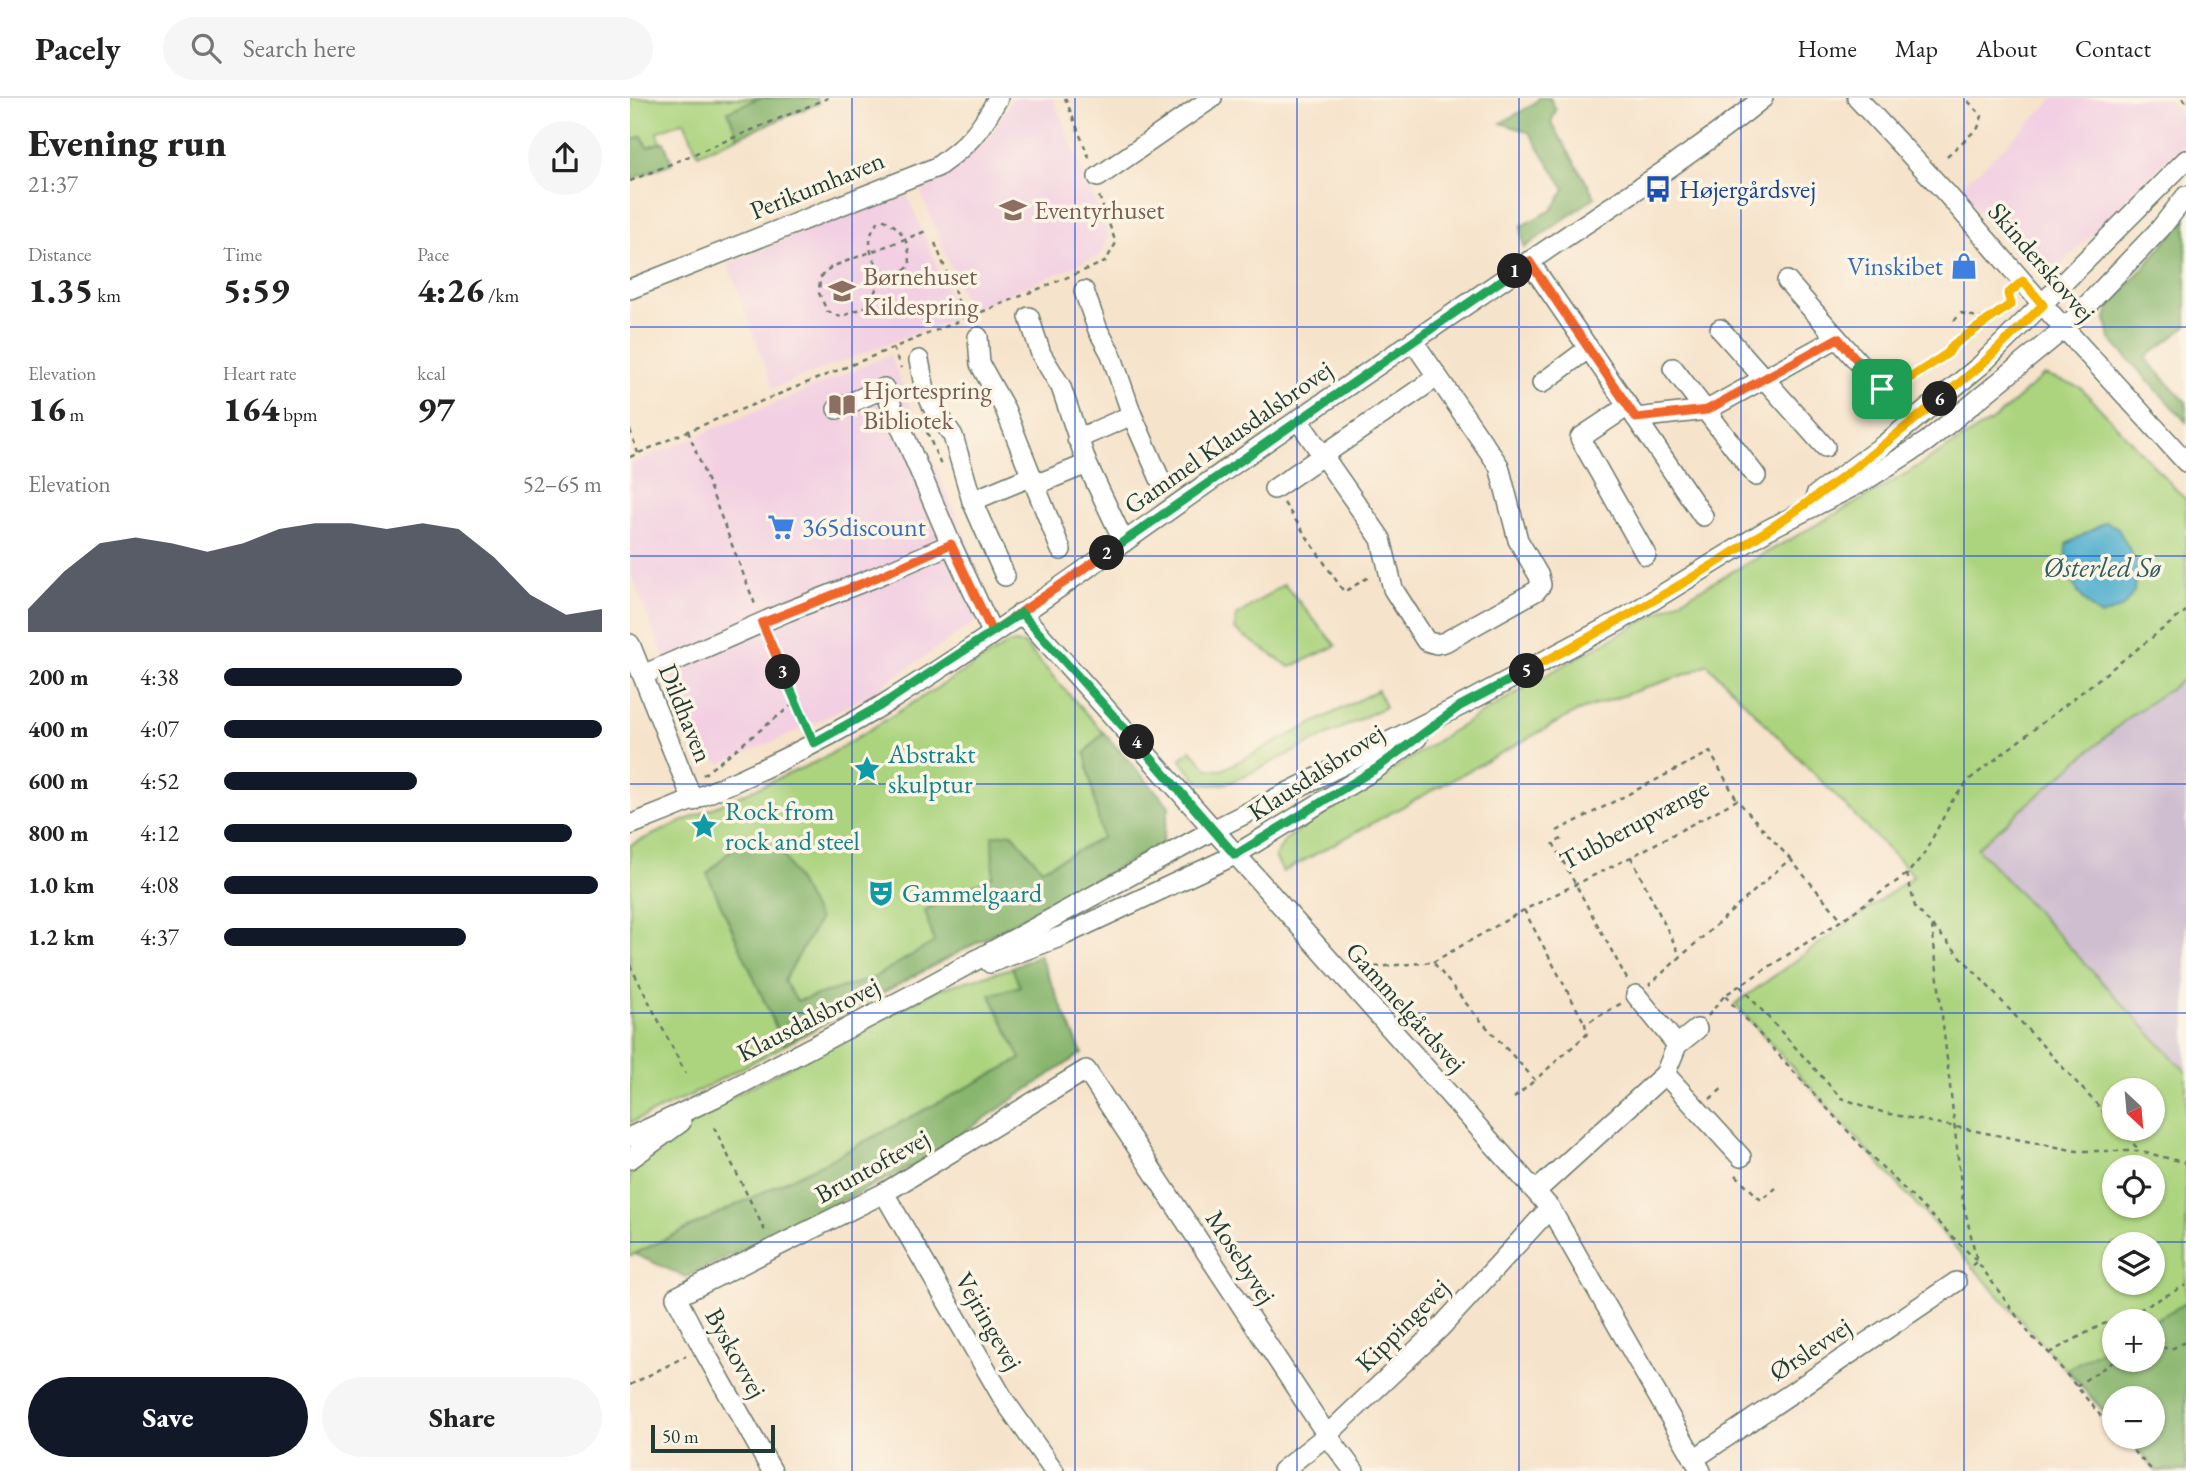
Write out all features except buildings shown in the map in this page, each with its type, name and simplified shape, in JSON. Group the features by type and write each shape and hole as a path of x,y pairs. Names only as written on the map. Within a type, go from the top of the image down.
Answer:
{"street":[{"name":"Perikumhaven","path":"630,289 937,167 963,148 983,124 998,98"},
{"path":"1098,177 1212,98"},
{"name":"Gammel Klausdalsbrovej","path":"630,825 690,794 814,743 880,706 1021,613 1651,179 1763,98"},
{"name":"Skinderskovvej","path":"1857,98 1947,194 2043,305 2186,461"},
{"name":"Klausdalsbrovej","path":"630,1137 716,1097 925,988 1215,829 1460,706 1621,620 1767,530 1885,444 1981,365 2186,160"},
{"name":"Klausdalsbrovej","path":"1767,530 1866,480 1926,442 2065,328 2160,229 2186,196"},
{"path":"1529,261 1703,516"},
{"path":"1787,281 1882,389"},
{"path":"1084,292 1160,479"},
{"path":"1029,317 1041,354 1061,387 1087,464 1124,542"},
{"path":"1720,329 1825,446"},
{"path":"978,337 980,364 1005,410 1060,550"},
{"path":"1646,555 1580,438 1632,412 1707,410 1838,338"},
{"path":"1298,420 1381,539 1393,589 1426,640 1436,644 1445,642 1535,592 1541,585 1539,576 1518,540 1499,466 1413,341"},
{"path":"1542,383 1589,348"},
{"path":"919,359 926,390 933,407 953,436 972,501 1005,576"},
{"path":"1673,368 1756,476"},
{"path":"1274,489 1437,377"},
{"path":"837,409 884,388 992,632"},
{"path":"1077,439 1132,415"},
{"path":"972,501 1087,464"},
{"path":"643,675 951,544"},
{"name":"Gammelgårdsvej","path":"1021,613 1550,1208 1698,1465"},
{"name":"Dildhaven","path":"630,644 690,794"},
{"name":"Klausdalsbrovej","path":"925,988 1060,937 1235,855 1377,768 1460,706"},
{"path":"1636,995 1677,1045"},
{"path":"1536,1191 1665,1074 1677,1045 1697,1029"},
{"name":"Bruntoftevej","path":"676,1297 884,1193 1086,1070"},
{"name":"Mosebyvej","path":"1086,1070 1353,1471"},
{"path":"1665,1074 1741,1157"},
{"name":"Klausdalsbrovej","path":"630,1159 716,1097"},
{"name":"Vejringevej","path":"884,1193 1004,1400 1054,1471"},
{"name":"Kippingevej","path":"1282,1471 1327,1435 1440,1328 1550,1208"},
{"name":"Ørslevvej","path":"1698,1465 1956,1282"},
{"name":"Byskovvej","path":"676,1297 772,1471"}],"path":[{"path":"814,98 816,103"},
{"path":"630,181 828,98"},
{"path":"630,457 1105,262 1116,243 1098,194 1098,177 1065,98"},
{"path":"1947,156 1978,128 1982,117 1967,100 1969,98"},
{"path":"891,276 870,252 871,232 882,219 899,228 905,239 910,253 910,266 900,273 879,281 870,305 841,317 827,311 819,293 820,278 831,267 870,252 905,239 929,230"},
{"path":"934,243 965,319"},
{"path":"1882,389 1887,395 1898,389 1904,382 1948,353 1953,345 2011,304 2008,294 2023,281"},
{"path":"1954,321 1961,313 1988,320"},
{"path":"688,431 762,623 814,743"},
{"path":"630,433 639,453"},
{"path":"1274,489 1344,592 1387,566"},
{"path":"1697,1029 1725,995 1842,920 1907,874 1924,854 1952,801 1970,779 2186,611"},
{"path":"690,794 796,702"},
{"path":"1557,831 1710,752 1737,800"},
{"name":"Tubberupvænge","path":"1433,962 1524,910 1737,800 1842,920"},
{"path":"1562,839 1553,844 1636,995"},
{"path":"1631,857 1681,957"},
{"path":"1586,1024 1636,995 1790,859"},
{"path":"1907,874 1915,907 2102,1110"},
{"path":"1514,1098 1587,1034 1586,1024 1524,910"},
{"path":"1932,926 1963,1202 1977,1261"},
{"path":"1375,967 1433,962 1473,1012 1535,1080"},
{"path":"630,965 686,1074"},
{"path":"1740,986 1841,1098 1885,1113 2077,1151 2140,1151 2186,1163"},
{"path":"1725,995 1865,1150 1977,1261 2031,1336 2049,1353 2102,1417"},
{"path":"714,1127 774,1248"},
{"path":"2131,1141 2140,1151"},
{"path":"1741,1157 1734,1170 1737,1178 1748,1185 1761,1200 1776,1188"},
{"path":"1956,1282 1977,1261"},
{"path":"2049,1353 2186,1285"},
{"path":"2165,1348 2171,1349 2186,1342"},
{"path":"630,1385 702,1348"},
{"path":"2076,1386 2102,1369"},
{"path":"2131,1449 2154,1471"}],"shaded area":[{"name":"Eventyrhuset","path":"1012,98 1053,98 1109,236 1101,255 968,311 917,183 988,140"},
{"path":"2055,98 2166,98 2186,121 2186,141 2059,267 2022,259 1959,189"},
{"name":"Børnehuset Kildespring","path":"904,187 958,317 773,388 728,264"},
{"path":"890,355 994,609 867,696 811,725 721,764 702,750 630,572 630,464"},
{"path":"2186,678 2186,1072 1977,847 2130,716"}],"green space":[{"path":"630,98 759,98 728,111 738,137 698,154 684,121 657,132 661,142 647,147 642,136 630,141"},
{"path":"759,98 816,98 819,103 738,137 728,111"},
{"path":"1539,98 1550,98 1556,110 1551,122 1595,197 1524,248 1521,226 1552,210 1565,189 1529,132 1501,123 1534,104"},
{"path":"642,136 647,147 664,142 672,163 630,180 630,141"},
{"path":"2186,218 2186,327 2145,358 2186,402 2186,422 2110,339 2106,318 2110,306"},
{"path":"2044,375 2080,387 2186,500 2186,678 2130,716 1977,848 2186,1072 2186,1471 2156,1471 2137,1449 2165,1449 2165,1386 2102,1386 2102,1410 1735,1004 1914,876 1707,664 1692,672 1578,711 1283,872 1275,857 1285,840 1449,733 1548,674 1884,487 1996,418"},
{"path":"1284,584 1336,646 1290,667 1235,630 1236,616"},
{"path":"1010,643 1024,644 1169,806 1162,844 691,1095 630,1123 630,845 822,759"},
{"path":"1378,690 1385,707 1232,782 1213,785 1201,782 1180,759 1191,750 1208,769 1222,770"},
{"path":"1103,732 1169,806 1162,844 784,1045 707,874 744,837 783,854 819,920 784,981 797,1001 871,979 934,942 925,910 993,876 992,836 1012,833 1042,869 1102,838 1085,753"},
{"path":"1039,955 1082,1053 915,1165 686,1277 634,1254 828,1161 1021,1059 990,995 1020,986 1012,968"},
{"path":"1012,968 1021,986 990,995 1022,1059 828,1161 630,1256 630,1168 725,1100 939,989"},
{"path":"2186,1303 2186,1471 2156,1471 2137,1449 2165,1449 2165,1386 2102,1386 2102,1409 2067,1369 2102,1350 2102,1372 2165,1372 2165,1314"}],"water":[{"name":"Østerled Sø","path":"2106,522 2117,527 2137,563 2134,592 2123,607 2101,616 2085,601 2074,584 2067,565 2066,544"}],"place":[{"name":"Højergårdsvej","path":"1658,189"},
{"name":"Eventyrhuset","path":"1013,210"},
{"name":"Vinskibet","path":"1964,266"},
{"name":"Børnehuset Kildespring","path":"842,291"},
{"name":"Hjortespring Bibliotek","path":"842,405"},
{"name":"365discount","path":"781,527"},
{"name":"Abstrakt skulptur","path":"867,769"},
{"name":"Rock from rock and steel","path":"704,826"},
{"name":"Gammelgaard","path":"881,893"}],"route":[{"path":"1529,261 1636,418 1707,410 1838,338 1882,389 1887,395 1898,389 1904,382 1948,353 1953,345 2011,304 2008,294 2023,281 2043,305 1981,365 1885,444 1767,530 1621,620 1460,706 1377,768 1235,855 1215,829 1021,613 880,706 814,743 762,623 873,579 951,544 992,632 1529,261"}]}
